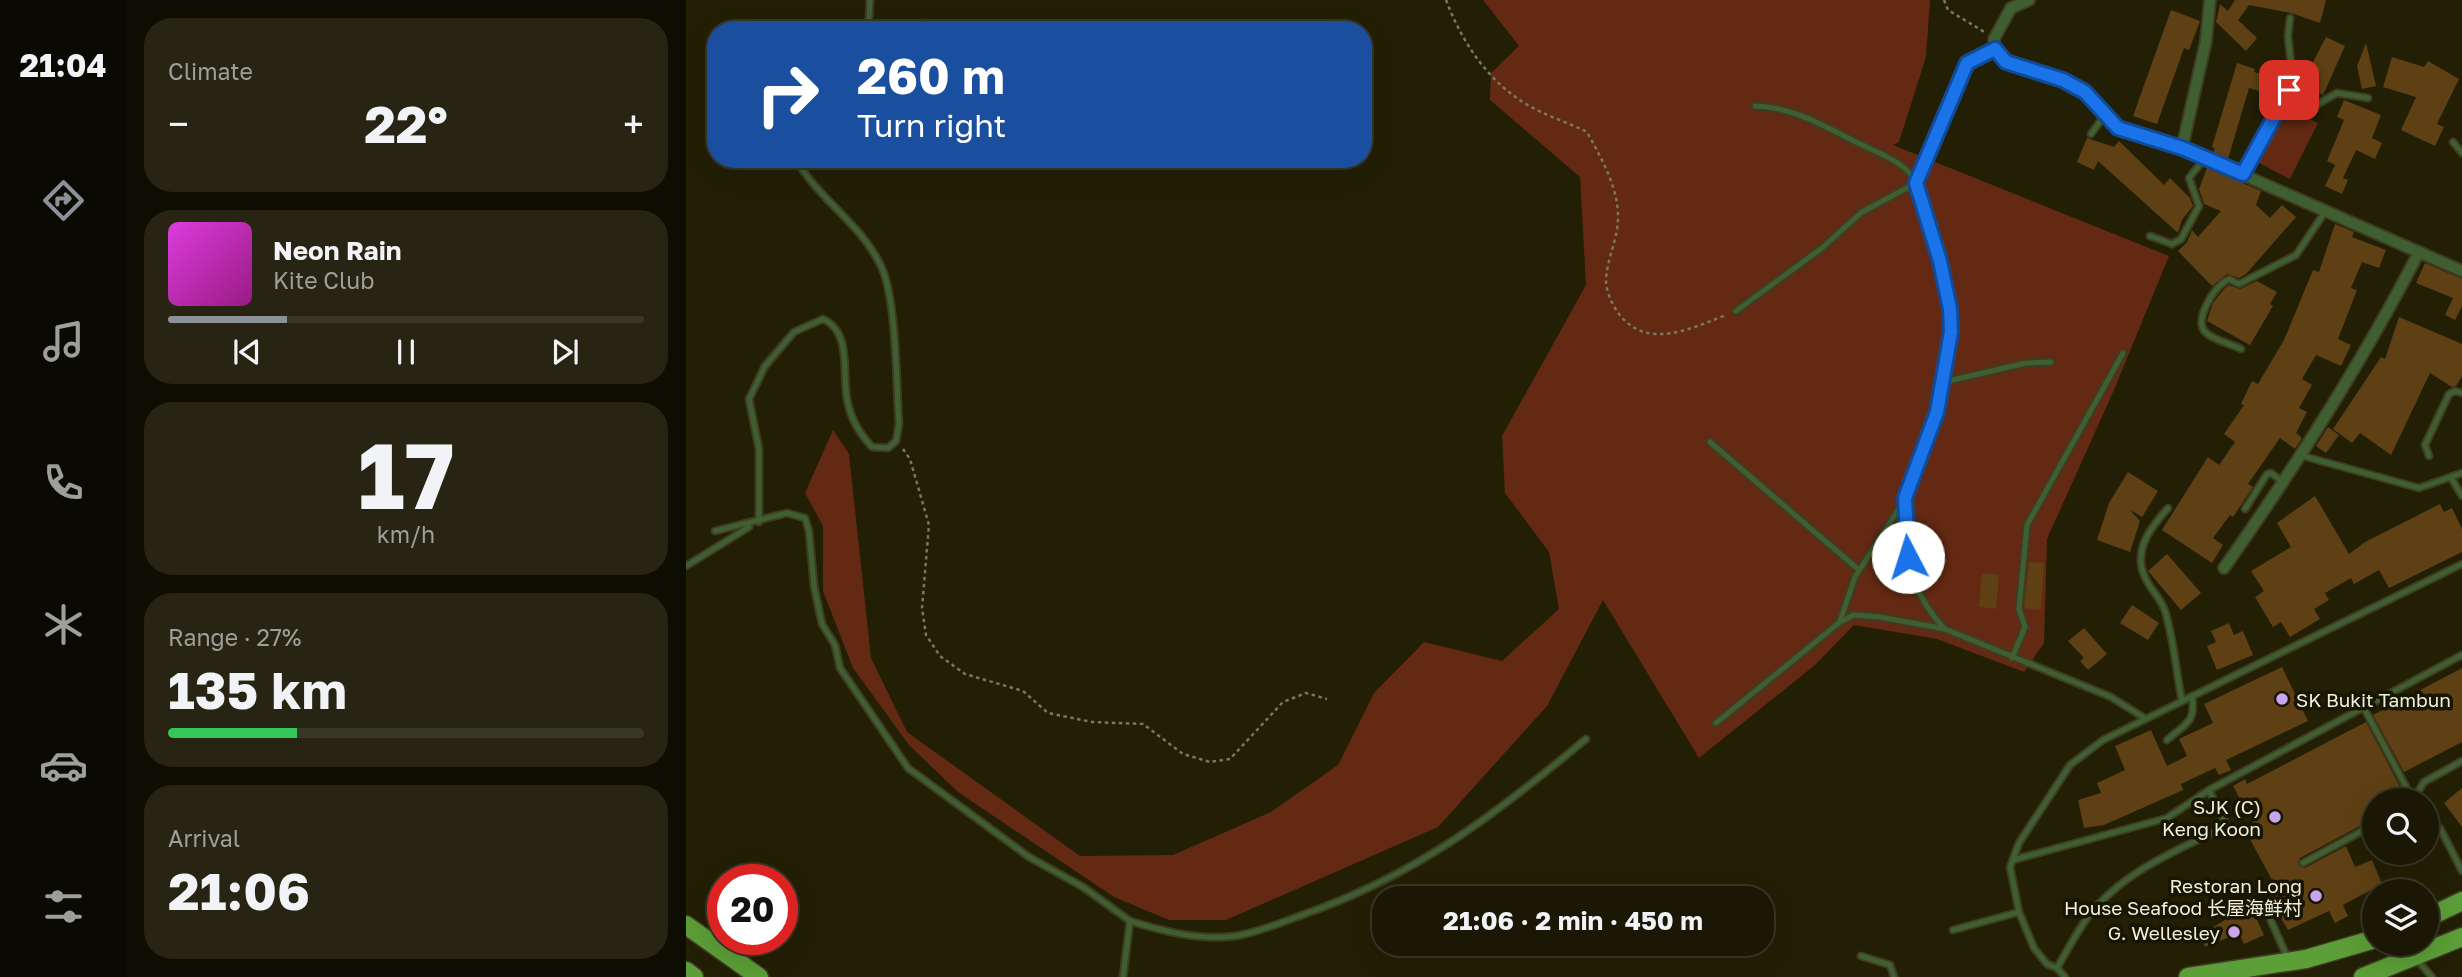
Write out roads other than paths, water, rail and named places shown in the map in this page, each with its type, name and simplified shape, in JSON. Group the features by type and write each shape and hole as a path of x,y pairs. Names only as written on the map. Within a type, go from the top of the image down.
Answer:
{"main road":[{"path":"2439,912 2462,901"},
{"path":"686,925 759,977"},
{"path":"2363,977 2462,937"},
{"path":"2188,977 2290,962 2362,943"},
{"path":"686,971 694,977"}],"street":[{"path":"2029,0 2011,8 1995,44 2006,62 2063,80 2085,92 2122,130 2182,148 2462,271"},
{"path":"2182,148 2206,41 2210,0"},
{"path":"2224,568 2302,456 2377,334 2419,252"}],"lane":[{"path":"868,21 870,0"},
{"path":"2243,174 2289,90 2294,74 2287,34 2290,18"},
{"path":"1736,311 1822,248 1862,212 1916,183 1967,63 1995,44"},
{"path":"2289,90 2316,105 2337,93 2368,98"},
{"path":"1755,106 1774,107 1803,116 1893,161 1916,183 1940,261 1950,309 1951,332 1944,382 1905,498 1859,570 1845,600 1840,622"},
{"path":"2091,134 2106,113"},
{"path":"2453,142 2462,153"},
{"path":"2150,236 2172,244 2181,239 2199,206 2189,178 2205,158"},
{"path":"757,523 759,449 749,399 765,366 794,332 822,319 833,324 839,332 844,355 847,399 860,435 872,447 888,448 896,441 899,424 891,306 881,265 849,220 817,188 803,168"},
{"path":"2241,349 2204,333 2199,327 2198,321 2210,298 2223,282 2229,279 2239,284 2297,255 2325,212"},
{"path":"2012,658 2025,627 2019,609 2027,525 2123,353"},
{"path":"1944,382 2026,362 2051,362"},
{"path":"2428,456 2425,444 2449,394 2455,391 2462,393"},
{"path":"1710,442 1859,570"},
{"path":"2302,456 2418,488 2452,479 2462,473"},
{"path":"2245,509 2267,474 2271,473 2284,482"},
{"path":"2452,479 2462,496"},
{"path":"1905,498 1904,525 1912,578 1925,607 1945,629"},
{"path":"2168,508 2148,529 2141,564 2143,574 2164,610 2182,701"},
{"path":"715,531 757,523 787,513 805,518 822,624 835,646 840,668 908,768 1029,858 1083,887 1130,920 1181,933 1235,936 1330,905 1407,871 1452,844 1528,788 1587,739"},
{"path":"686,566 757,523"},
{"path":"2066,977 2057,968 2047,964 2034,948 2020,912 2010,878 2010,867 2019,843 2070,765 2104,740 2462,564"},
{"path":"1716,723 1840,622 1854,615 1945,629 2111,697 2146,719"},
{"path":"2013,860 2167,818 2209,790 2462,655"},
{"path":"2167,740 2192,719 2192,696"},
{"path":"2364,708 2407,788"},
{"path":"2420,788 2424,782 2462,761"},
{"path":"2057,968 2087,918 2124,880 2170,853 2227,826 2209,790"},
{"path":"2440,828 2462,871"},
{"path":"2303,863 2362,831"},
{"path":"1953,930 2020,912"},
{"path":"2268,914 2290,962"},
{"path":"1123,977 1130,920"},
{"path":"1861,956 1890,965 1894,977"},
{"path":"2415,957 2431,977"}],"place":[{"name":"SK Bukit Tambun","path":"2282,699"},
{"name":"SJK (C) Keng Koon","path":"2275,817"},
{"name":"Restoran Long House Seafood 长屋海鲜村","path":"2316,896"},
{"name":"G. Wellesley","path":"2234,932"}]}
